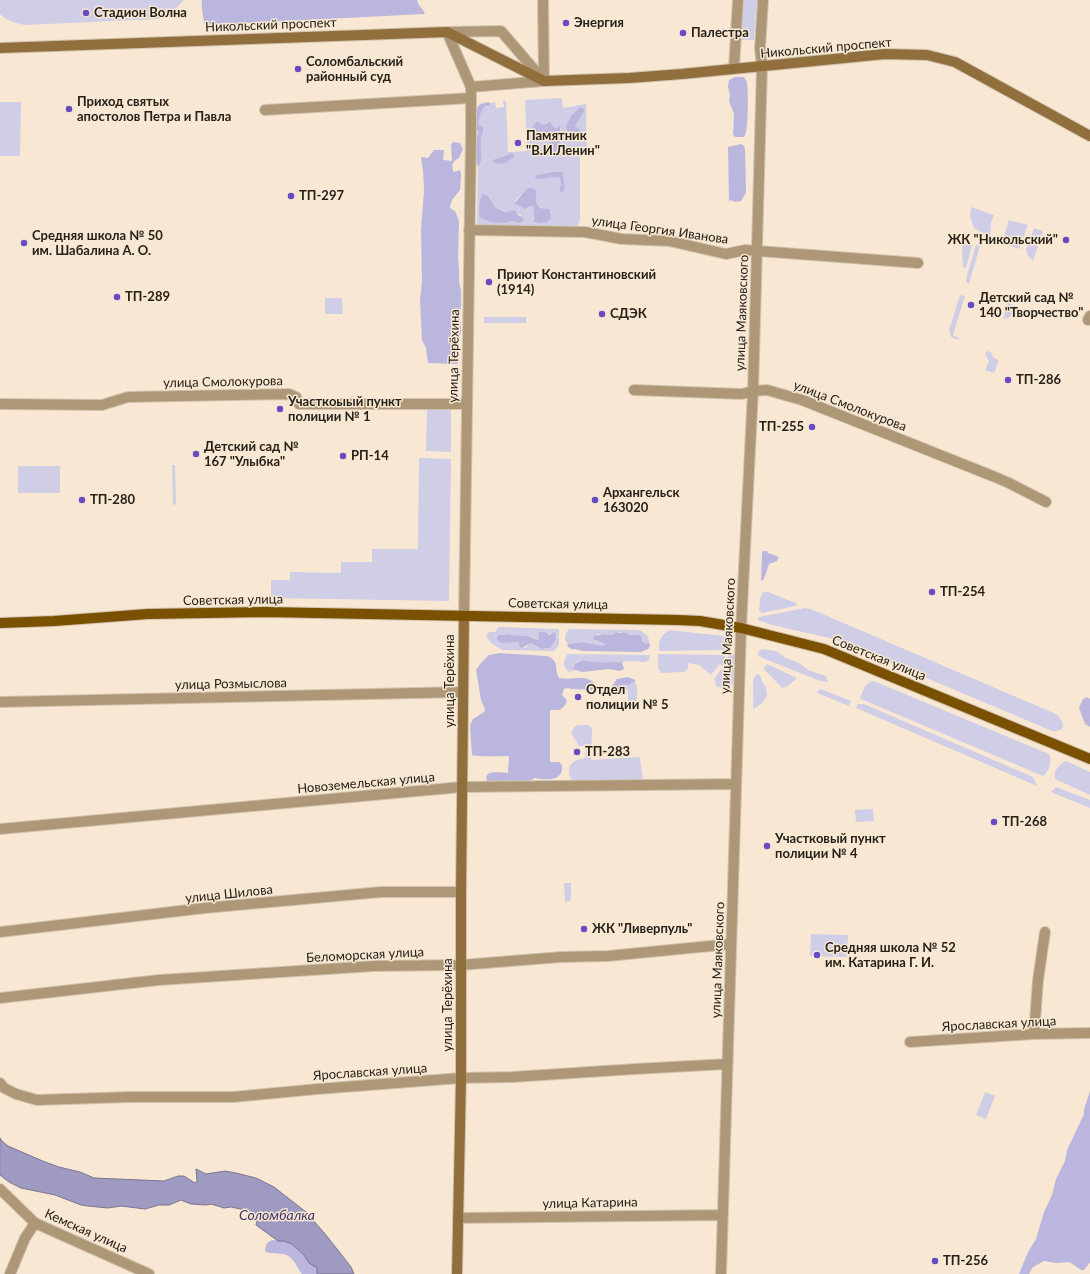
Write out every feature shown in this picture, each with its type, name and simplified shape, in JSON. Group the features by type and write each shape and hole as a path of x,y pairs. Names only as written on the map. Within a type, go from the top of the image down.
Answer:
{"main road":[{"path":"447,32 544,81"},
{"name":"Никольский проспект","path":"0,48 447,32"},
{"name":"Никольский проспект","path":"544,81 629,78 885,54 927,55 955,62 972,70 1090,136"},
{"name":"Советская улица","path":"0,623 54,621 148,614 265,612 700,621 741,628 808,645 842,656 1090,759"},
{"name":"улица Терёхина","path":"457,1274 461,1078 461,892 464,616"}],"street":[{"path":"543,0 544,81"},
{"path":"734,68 738,0"},
{"name":"улица Маяковского","path":"721,1274 741,628 753,390 762,66 760,48 763,0"},
{"path":"501,31 544,81 471,87 447,32 501,31"},
{"name":"улица Терёхина","path":"464,616 469,230 472,132 471,87"},
{"path":"265,110 471,98"},
{"name":"улица Георгия Иванова","path":"469,230 585,232 622,239 669,242 726,254 745,250 918,262"},
{"name":"улица Смолокурова","path":"634,390 742,394 753,390 767,390 802,400 1009,483 1046,502"},
{"name":"улица Смолокурова","path":"0,404 102,405 128,397 289,394 296,397 300,404 467,404"},
{"name":"улица Розмыслова","path":"0,702 463,692"},
{"name":"Новоземельская улица","path":"0,829 462,787 736,784"},
{"name":"улица Шилова","path":"0,932 205,908 381,892 461,892"},
{"path":"1034,1034 1038,980 1045,932"},
{"name":"Беломорская улица","path":"0,998 159,980 374,966 461,964 561,957 608,956 731,944"},
{"name":"Ярославская улица","path":"910,1042 1034,1034 1090,1033"},
{"name":"Ярославская улица","path":"0,1083 4,1088 16,1094 37,1100 130,1097 233,1097 461,1078 512,1077 728,1064"},
{"name":"Кемская улица","path":"0,1189 35,1223 149,1274"},
{"name":"улица Катарина","path":"458,1218 723,1215"},
{"path":"10,1274 25,1238 35,1223"}],"shaded area":[{"name":"Стадион Волна","path":"0,0 184,0 168,17 158,19 25,25 11,21 0,14"},
{"path":"202,0 417,0 425,14 205,25 202,12"},
{"path":"743,0 757,0 754,40 740,40"},
{"path":"735,77 744,77 747,82 747,127 744,137 735,137 733,134 734,114 729,101 730,95 728,87 729,80"},
{"path":"562,98 563,108 586,104 587,152 580,153 580,219 578,225 574,227 477,226 478,166 481,162 481,138 483,133 483,128 479,125 481,112 485,106 489,107 490,103 495,102 496,108 504,107 503,101 506,101 508,152 527,151 525,100","holes":["580,108 585,110 575,126 580,131 583,140 580,140 569,131 566,126","537,121 543,125 547,122 552,124 555,129 559,126 561,128 557,152 548,150 550,141 549,134 546,133 541,135 532,131","562,172 565,187 563,192 559,189 561,184 560,178 536,175","527,188 531,188 536,190 536,201 538,205 550,210 551,218 537,223 533,219 535,215 534,206 530,206 528,209 515,205 515,201","489,197 495,207 507,213 512,210 522,216 516,223 511,221 490,222 480,218 480,200"]},
{"path":"0,102 21,102 20,156 0,156"},
{"path":"490,103 490,106 485,106 481,112 479,120 479,125 483,127 483,133 481,137 482,157 479,166 477,165 475,145 478,133 476,125 477,108 480,104"},
{"path":"580,107 585,110 575,126 584,135 585,137 583,140 579,139 567,130 566,126 571,116"},
{"path":"537,121 543,125 549,122 555,129 561,126 559,137 560,144 557,149 556,156 551,155 548,147 549,134 546,133 538,136 532,134 532,128"},
{"path":"454,142 460,143 463,149 459,158 454,161 452,168 454,172 460,170 461,174 460,190 452,200 450,206 450,208 455,211 459,221 458,258 461,291 461,330 457,357 458,364 428,363 426,348 422,340 420,300 422,282 421,230 424,190 421,158 428,158 434,150 444,150 443,160 452,161 451,144"},
{"path":"741,144 745,149 746,193 741,201 735,202 730,200 729,203 728,147"},
{"path":"512,153 515,156 506,163 500,164 493,162 495,159"},
{"path":"562,172 564,174 565,187 563,192 559,190 561,184 560,178 535,178 536,175"},
{"path":"527,188 536,190 537,204 541,208 550,210 551,218 547,222 534,222 534,206 530,206 526,209 514,204"},
{"path":"483,194 488,196 496,208 505,212 512,210 516,211 518,215 524,218 522,222 490,222 480,218 479,206"},
{"path":"971,207 994,215 991,223 990,239 985,238 983,233 974,228 970,216"},
{"path":"1009,220 1028,225 1019,249 999,242 1004,236"},
{"path":"1034,228 1043,231 1033,261 1028,256 1026,250"},
{"path":"963,243 972,245 966,268 963,267"},
{"path":"976,245 980,246 969,284 966,282 967,275"},
{"path":"960,295 965,296 953,335 959,338 959,340 951,337 949,330"},
{"path":"325,298 342,298 343,314 325,314"},
{"path":"1008,303 1014,305 1014,310 1010,316 1003,319"},
{"path":"484,317 526,317 526,323 484,323"},
{"path":"987,351 991,352 993,357 999,361 994,373 985,370 989,361 985,354"},
{"path":"427,410 451,410 451,452 426,451"},
{"path":"419,458 451,459 449,601 271,598 271,580 290,580 290,572 341,573 341,562 372,562 372,549 418,549"},
{"path":"172,465 175,465 176,505 173,504"},
{"path":"18,466 60,466 60,493 18,493"},
{"path":"763,551 767,551 768,553 779,557 777,561 769,564 764,579 761,581 762,553"},
{"path":"763,592 768,592 796,603 797,605 762,613 759,610 760,599"},
{"path":"805,608 811,609 1056,714 1061,720 1063,726 1060,730 1052,731 834,639 772,625 758,620 759,617"},
{"path":"499,627 557,629 559,630 559,645 554,651 502,650 491,643 486,636 489,632 495,632","holes":["539,632 547,634 556,634 555,642 546,649 531,643 525,648 520,647 518,642 501,643 496,639 497,636 507,634 514,636 534,637 536,640 539,638"]},
{"path":"569,629 640,630 648,636 649,642 646,644 637,635 630,635 625,632 614,633 612,635 598,634 595,640 605,644 604,646 582,642 568,644 565,641 565,636"},
{"path":"669,630 724,636 726,639 726,650 659,651 661,639"},
{"path":"539,632 544,632 549,635 554,632 556,634 556,640 550,648 542,649 531,643 522,648 518,642 501,643 496,639 498,635 507,634 526,636 537,640 539,638"},
{"path":"616,632 625,632 630,635 640,635 642,641 646,644 649,642 650,646 648,649 641,652 583,651 569,648 567,646 568,644 582,642 604,646 605,644 593,639 594,636 604,634 612,635"},
{"path":"762,649 776,651 786,658 799,663 808,670 826,676 828,681 820,681 765,659 758,655 759,651"},
{"path":"499,653 547,656 554,660 559,678 583,678 595,684 594,690 564,689 562,695 567,700 566,704 560,710 550,710 550,762 559,762 562,765 562,771 553,779 535,778 527,782 490,783 487,781 486,777 490,773 508,773 509,756 472,755 470,725 473,719 484,712 485,709 481,700 476,670 489,655"},
{"path":"567,654 650,655 649,660 645,662 627,661 620,663 594,663 585,660 576,662 573,665 573,669 577,670 569,672 564,666"},
{"path":"658,654 725,655 725,688 717,687 714,679 723,667 720,664 711,675 699,665 688,663 688,669 684,672 661,673 658,668"},
{"path":"728,655 735,655 735,678 731,686 728,688"},
{"path":"583,660 604,663 622,662 624,669 620,671 608,669 582,672 573,669 574,664"},
{"path":"767,664 797,678 788,686 782,688 764,670"},
{"path":"758,674 766,687 767,696 762,703 754,709 753,681"},
{"path":"628,677 635,680 635,683 633,682 629,685 622,685 619,690 609,690 617,679"},
{"path":"633,681 637,686 637,699 633,706 628,707 628,690 619,690 622,685 629,685"},
{"path":"872,681 1049,754 1049,769 1043,776 861,699 860,698 864,688"},
{"path":"821,689 851,701 849,706 817,693"},
{"path":"1087,697 1090,699 1090,727 1085,724 1079,708 1083,699"},
{"path":"858,704 864,704 1033,777 1037,786 856,708"},
{"path":"578,725 589,725 592,729 591,760 640,757 643,781 573,781 569,773 570,765 576,760 585,758 586,746 578,746 571,734 574,727"},
{"path":"1066,761 1090,772 1090,795 1055,779 1057,768"},
{"path":"1056,787 1090,800 1090,808 1051,792"},
{"path":"873,809 874,821 856,822 855,810"},
{"path":"564,883 571,883 571,899 570,901 565,902"},
{"path":"811,934 848,935 847,957 810,956"},
{"path":"1090,1091 1090,1262 1084,1270 1081,1270 1069,1262 1056,1263 1044,1261 1033,1267 1029,1274 1019,1274 1028,1252 1036,1239 1044,1212 1052,1195 1056,1179 1065,1161 1067,1150 1084,1114 1084,1109"},
{"path":"985,1092 995,1096 986,1119 976,1115"},
{"path":"272,1240 284,1241 292,1244 304,1255 309,1263 317,1268 317,1274 302,1274 289,1256 266,1252 265,1249 267,1243"}],"water":[{"name":"Соломбалка","path":"0,1138 8,1146 45,1162 80,1172 94,1178 164,1181 178,1176 184,1176 195,1183 197,1182 196,1169 206,1174 225,1171 256,1178 274,1187 306,1212 351,1267 354,1274 317,1274 317,1268 309,1263 304,1255 292,1244 284,1241 278,1241 256,1225 257,1221 255,1217 245,1210 231,1207 224,1208 211,1204 191,1204 181,1200 169,1205 159,1205 145,1209 121,1206 108,1208 81,1205 55,1195 21,1188 9,1182 0,1175"}],"place":[{"name":"Стадион Волна","path":"86,13"},
{"name":"Энергия","path":"566,23"},
{"name":"Палестра","path":"683,33"},
{"name":"Соломбальский районный суд","path":"298,69"},
{"name":"Приход святых апостолов Петра и Павла","path":"69,109"},
{"name":"Памятник \"В.И.Ленин\"","path":"518,143"},
{"name":"ТП-297","path":"291,196"},
{"name":"ЖК \"Никольский\"","path":"1066,240"},
{"name":"Средняя школа № 50 им. Шабалина А. О.","path":"24,243"},
{"name":"Приют Константиновский (1914)","path":"489,282"},
{"name":"ТП-289","path":"117,297"},
{"name":"Детский сад № 140 \"Творчество\"","path":"971,305"},
{"name":"СДЭК","path":"602,314"},
{"name":"ТП-286","path":"1008,380"},
{"name":"Участкоыый пункт полиции № 1","path":"280,409"},
{"name":"ТП-255","path":"812,427"},
{"name":"Детский сад № 167 \"Улыбка\"","path":"196,454"},
{"name":"РП-14","path":"343,456"},
{"name":"ТП-280","path":"82,500"},
{"name":"Архангельск 163020","path":"595,500"},
{"name":"ТП-254","path":"932,592"},
{"name":"Отдел полиции № 5","path":"578,697"},
{"name":"ТП-283","path":"577,752"},
{"name":"ТП-268","path":"994,822"},
{"name":"Участковый пункт полиции № 4","path":"767,846"},
{"name":"ЖК \"Ливерпуль\"","path":"584,929"},
{"name":"Средняя школа № 52 им. Катарина Г. И.","path":"817,955"},
{"name":"ТП-256","path":"935,1261"}]}
